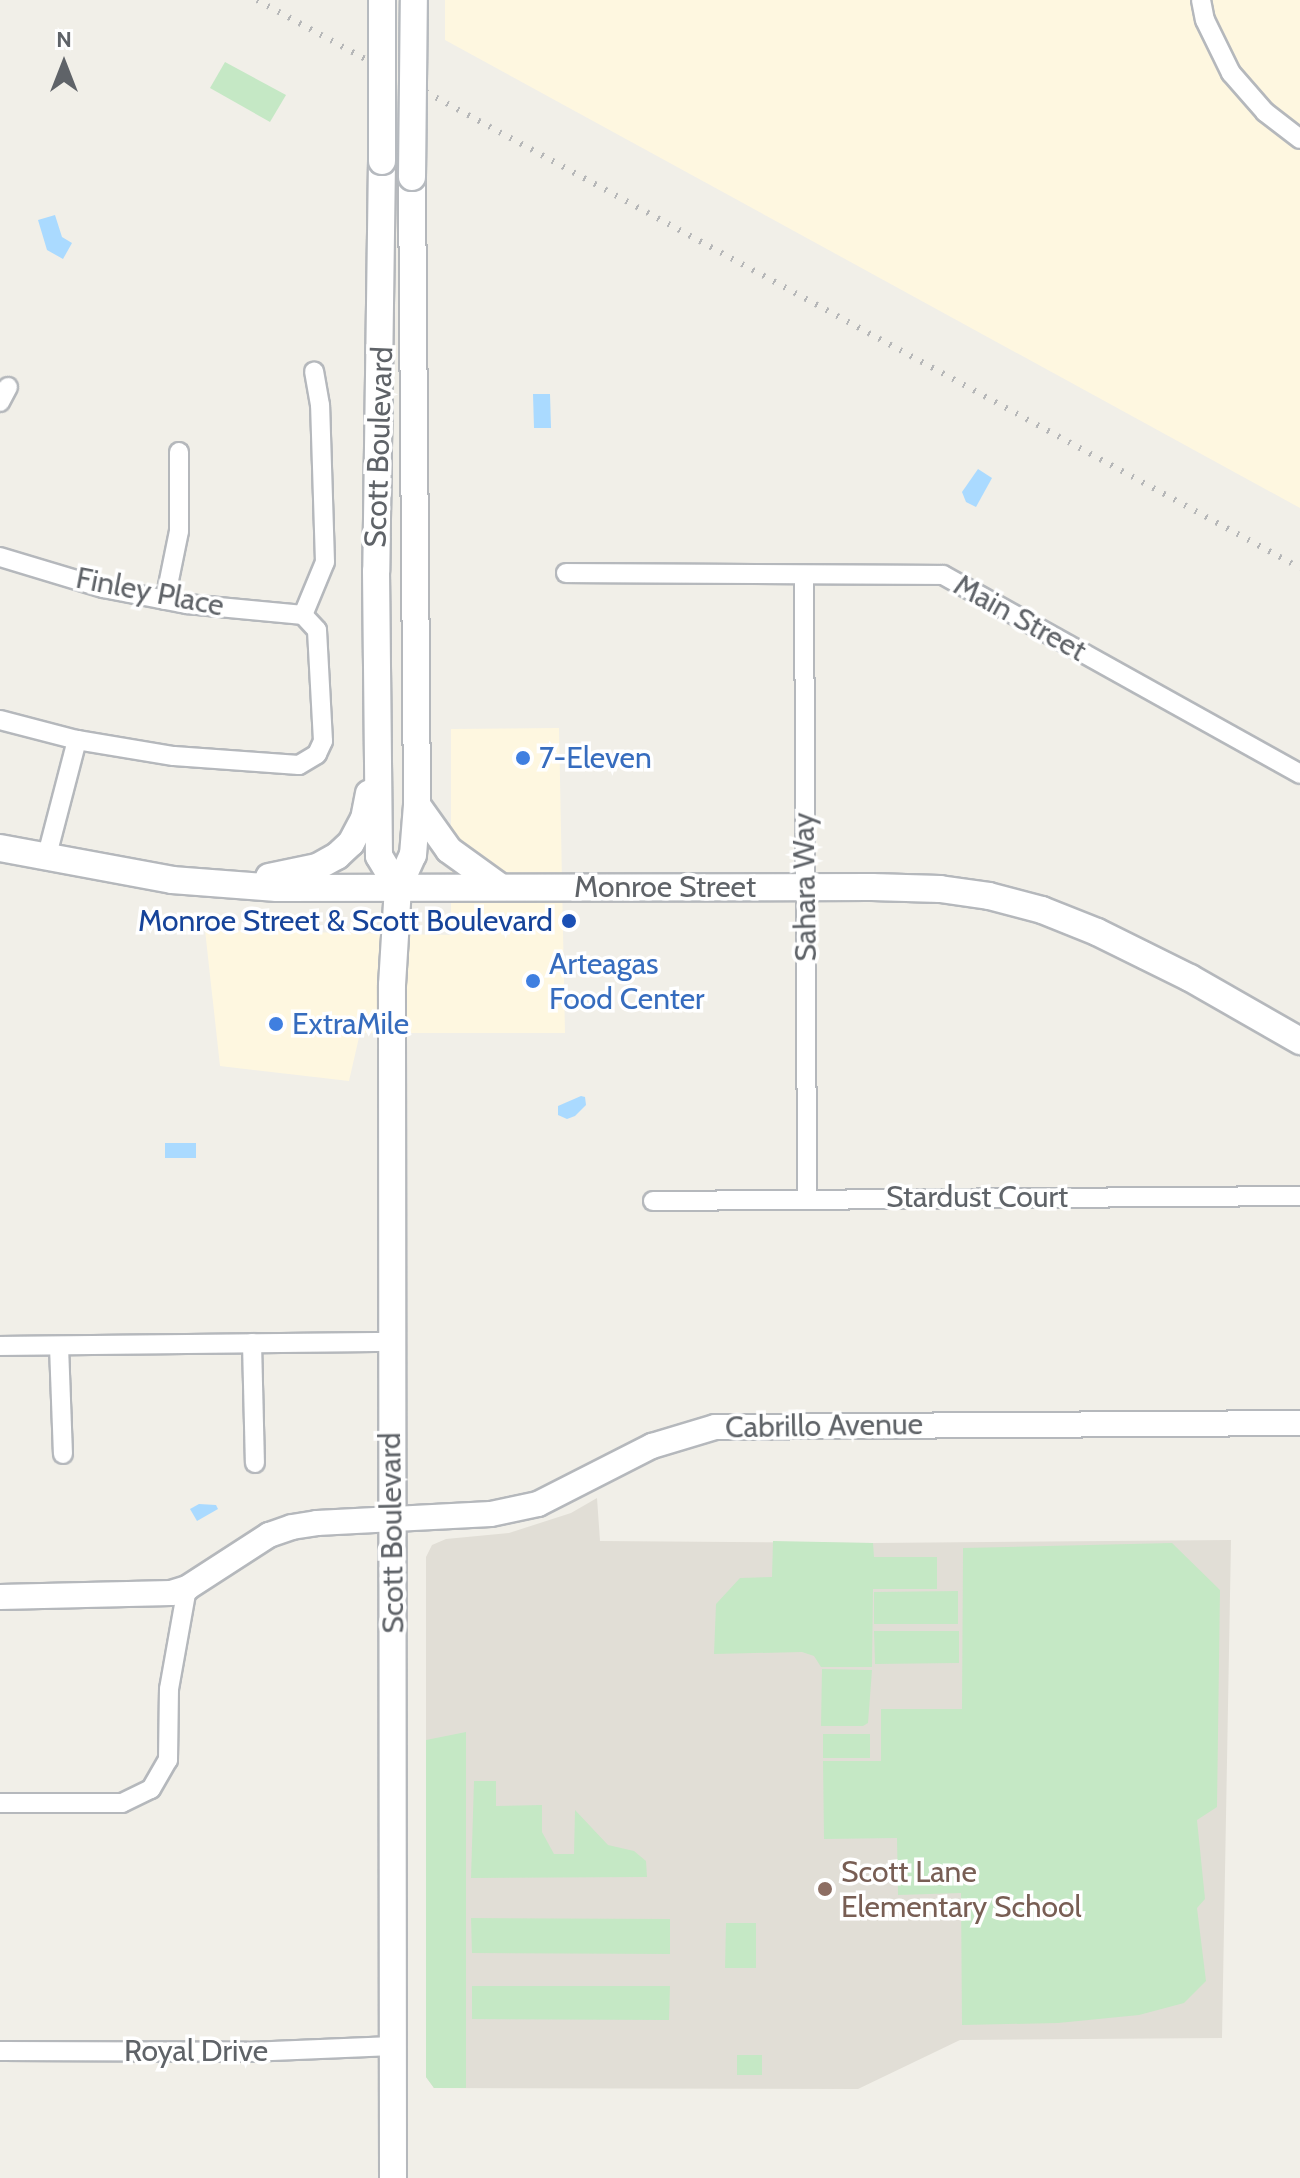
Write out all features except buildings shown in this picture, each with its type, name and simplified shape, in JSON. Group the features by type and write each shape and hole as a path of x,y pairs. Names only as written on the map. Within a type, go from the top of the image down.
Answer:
{"main road":[{"name":"Scott Boulevard","path":"382,0 376,556 379,856 398,888"},
{"name":"Scott Boulevard","path":"393,2178 392,985 398,888 413,855 417,805 412,177 414,0"},
{"path":"230,884 317,867 347,848 364,819 378,746"},
{"path":"417,805 449,850 499,886"},
{"name":"Monroe Street","path":"0,848 46,859 172,880 230,884 398,888 940,889 989,896 1042,910 1097,932 1190,978 1300,1041"}],"street":[{"path":"1201,0 1210,32 1231,73 1265,112 1300,139"},
{"path":"0,720 77,740 174,756 299,765 317,754 323,741 317,630 303,615 325,562 320,405 314,372"},
{"path":"165,600 179,531 179,452"},
{"name":"Finley Place","path":"0,557 103,588 165,600 303,615"},
{"name":"Main Street","path":"566,573 943,575 1300,774"},
{"name":"Sahara Way","path":"804,576 807,1198"},
{"path":"46,859 77,740"},
{"name":"Stardust Court","path":"653,1201 1300,1196"},
{"path":"0,1346 390,1342"},
{"path":"252,1343 255,1463"},
{"path":"59,1346 63,1454"},
{"name":"Cabrillo Avenue","path":"0,1597 152,1596 187,1588 269,1535 292,1527 491,1514 538,1504 652,1446 715,1427 1300,1423"},
{"path":"0,1803 122,1803 151,1789 168,1760 169,1689 187,1588"},
{"name":"Royal Drive","path":"0,2051 248,2052 393,2046"}],"shaded area":[{"path":"445,0 1300,0 1300,508 445,40"},
{"path":"559,728 565,1033 360,1033 349,1081 220,1066 205,930 451,935 451,729"},
{"name":"Scott Lane Elementary School","path":"597,1498 600,1541 873,1543 1231,1540 1222,2038 960,2040 858,2089 434,2088 426,2077 426,1557 432,1545 446,1539 509,1533 571,1513"}],"green space":[{"path":"225,62 286,95 270,122 210,88"},
{"path":"773,1541 873,1543 874,1557 937,1557 937,1589 873,1589 872,1667 821,1667 814,1656 802,1652 714,1654 716,1604 740,1578 772,1577"},
{"path":"1172,1543 1220,1590 1217,1807 1197,1820 1205,1899 1197,1908 1206,1981 1184,2003 1139,2015 1058,2023 962,2025 961,1893 898,1895 897,1838 824,1839 823,1761 881,1761 881,1709 962,1709 963,1548"},
{"path":"958,1591 958,1624 874,1624 874,1592"},
{"path":"874,1631 959,1631 959,1663 875,1664"},
{"path":"822,1669 872,1670 868,1723 863,1726 821,1726"},
{"path":"466,1732 466,2088 434,2088 426,2077 426,1740"},
{"path":"823,1734 870,1734 870,1758 823,1758"},
{"path":"474,1781 496,1781 496,1806 542,1805 542,1832 554,1854 574,1854 575,1810 608,1845 634,1851 646,1861 647,1877 471,1878"},
{"path":"471,1918 670,1919 670,1954 472,1953"},
{"path":"726,1923 756,1923 756,1968 725,1968"},
{"path":"472,1986 670,1986 669,2020 472,2019"},
{"path":"737,2055 762,2055 762,2075 737,2075"}],"water":[{"path":"55,215 62,237 72,243 63,259 47,250 38,220"},
{"path":"533,394 550,394 551,428 534,428"},
{"path":"978,469 992,478 976,507 966,502 962,492"},
{"path":"585,1097 586,1105 575,1116 567,1119 558,1115 558,1106"},
{"path":"165,1143 196,1143 196,1158 165,1158"},
{"path":"199,1504 216,1505 218,1509 197,1521 190,1509"}],"railway":[{"path":"257,0 1300,568"}],"place":[{"name":"7-Eleven","path":"523,758"},
{"name":"Monroe Street & Scott Boulevard","path":"569,921"},
{"name":"Arteagas Food Center","path":"533,981"},
{"name":"ExtraMile","path":"276,1024"},
{"name":"Scott Lane Elementary School","path":"825,1889"}]}
